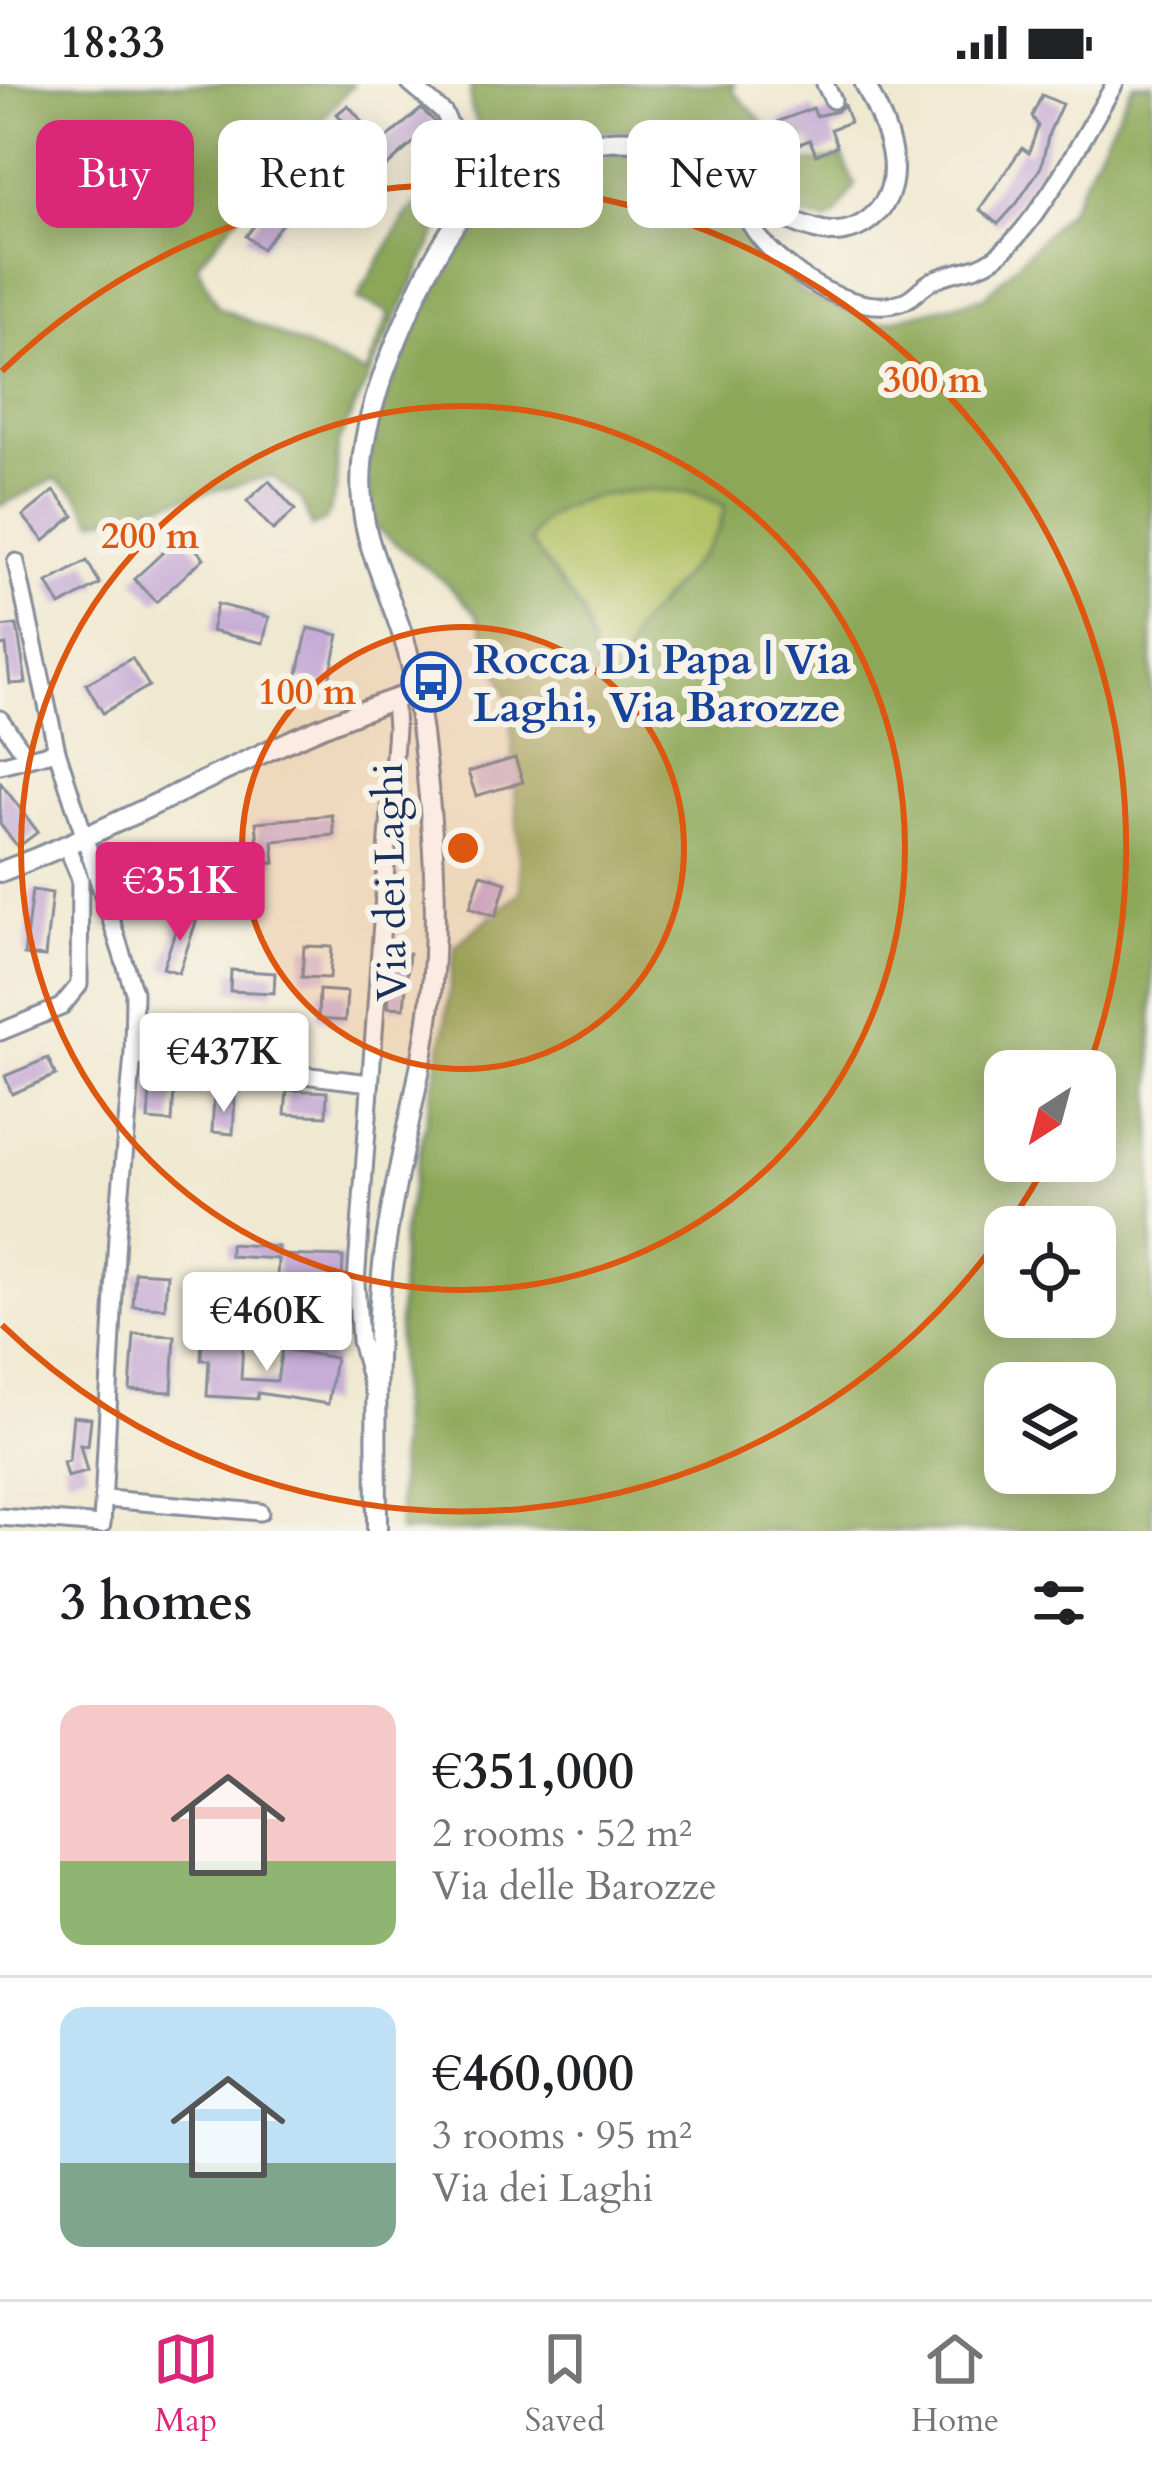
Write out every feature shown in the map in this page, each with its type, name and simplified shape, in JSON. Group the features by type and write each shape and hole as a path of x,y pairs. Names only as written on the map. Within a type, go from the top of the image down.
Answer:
{"main road":[{"name":"Via dei Laghi","path":"800,225 822,232 851,230 873,217 888,195 893,165 886,128 865,84"},
{"name":"Via dei Laghi","path":"376,1531 384,1262 425,1043 434,957 428,814 416,692 401,626 364,520 362,450 374,402 418,292 454,228"},
{"path":"0,872 416,692"}],"street":[{"path":"410,84 447,120"},
{"path":"753,228 803,277 844,298 900,303 937,278 981,266 1012,243 1115,84"},
{"path":"0,1033 61,1007 80,985 76,843 16,562"},
{"path":"377,1404 360,1341 356,1283 396,728 394,699"},
{"path":"0,719 28,758"},
{"path":"0,764 57,751"},
{"path":"0,1517 101,1525 106,1499 117,1235 133,1055 133,986 76,843"},
{"path":"133,1055 370,1082"},
{"path":"106,1499 260,1512"}],"green space":[{"path":"0,84 353,84 322,120 218,120 218,228 228,228 197,264 218,307 366,374 390,313 358,299 363,288 411,209 411,228 439,228 338,443 336,491 326,520 312,527 301,499 272,476 94,521 77,494 55,479 0,506"},
{"path":"471,84 734,84 733,91 760,120 627,120 627,131 603,131 603,120 476,120"},
{"path":"1133,84 1152,84 1152,1531 399,1531 402,1237 444,1033 455,946 521,891 510,703 477,615 443,580 374,527 366,469 376,420 426,301 467,228 603,228 603,155 627,153 627,228 745,228 803,294 879,323 985,297 1068,211","holes":["652,490 695,493 725,506 719,529 705,550 633,633 620,678 605,686 599,684 581,611 530,542 538,527 564,507 599,496"]},
{"path":"843,157 855,185 836,215 826,221 801,216 800,164"},
{"path":"652,490 695,493 725,506 719,529 633,633 620,678 598,685 581,611 530,542 538,527 564,507 599,496"}],"building":[{"path":"1042,95 1062,104 1041,167 998,224 981,207 1022,148 1029,153 1038,126 1032,116"},
{"path":"348,105 361,120 342,120 337,114"},
{"path":"844,105 850,122 831,129 837,146 816,155 810,140 800,144 800,120 782,120 813,108 816,116"},
{"path":"421,109 433,120 411,120 411,145 387,166 387,138"},
{"path":"252,228 279,228 262,249 246,236"},
{"path":"269,481 295,510 273,530 247,501"},
{"path":"54,491 74,516 44,541 23,516"},
{"path":"182,535 204,558 156,602 134,579"},
{"path":"87,561 100,584 60,606 47,583"},
{"path":"217,604 269,617 263,643 211,631"},
{"path":"17,625 26,683 10,684 0,627"},
{"path":"308,628 339,635 328,685 297,678"},
{"path":"132,658 149,686 103,713 86,684"},
{"path":"515,758 523,782 476,796 468,772"},
{"path":"0,782 38,832 18,847 0,824"},
{"path":"332,815 334,835 273,841 275,863 260,864 256,822"},
{"path":"481,874 506,882 496,916 470,907"},
{"path":"32,890 52,893 45,957 24,955"},
{"path":"181,914 197,919 179,973 163,968"},
{"path":"304,946 332,947 330,978 302,977"},
{"path":"392,951 409,953 404,1008 388,1007"},
{"path":"231,970 275,973 274,993 230,991"},
{"path":"319,990 347,992 345,1021 318,1019"},
{"path":"48,1058 56,1075 12,1094 5,1076"},
{"path":"151,1074 175,1075 172,1122 148,1120"},
{"path":"287,1090 327,1092 326,1116 285,1114"},
{"path":"214,1096 235,1097 233,1134 212,1132"},
{"path":"230,1244 278,1247 278,1255 343,1257 341,1304 276,1301 278,1259 230,1256"},
{"path":"135,1272 167,1274 165,1308 133,1306"},
{"path":"134,1334 175,1336 172,1392 130,1390"},
{"path":"202,1338 243,1341 241,1379 277,1381 282,1349 335,1358 328,1404 258,1393 257,1399 207,1396 209,1360 201,1360"},
{"path":"73,1416 91,1418 88,1446 80,1445 87,1472 67,1477 63,1462 69,1461"}],"place":[{"name":"Rocca Di Papa | Via Laghi, Via Barozze","path":"431,682"}]}
